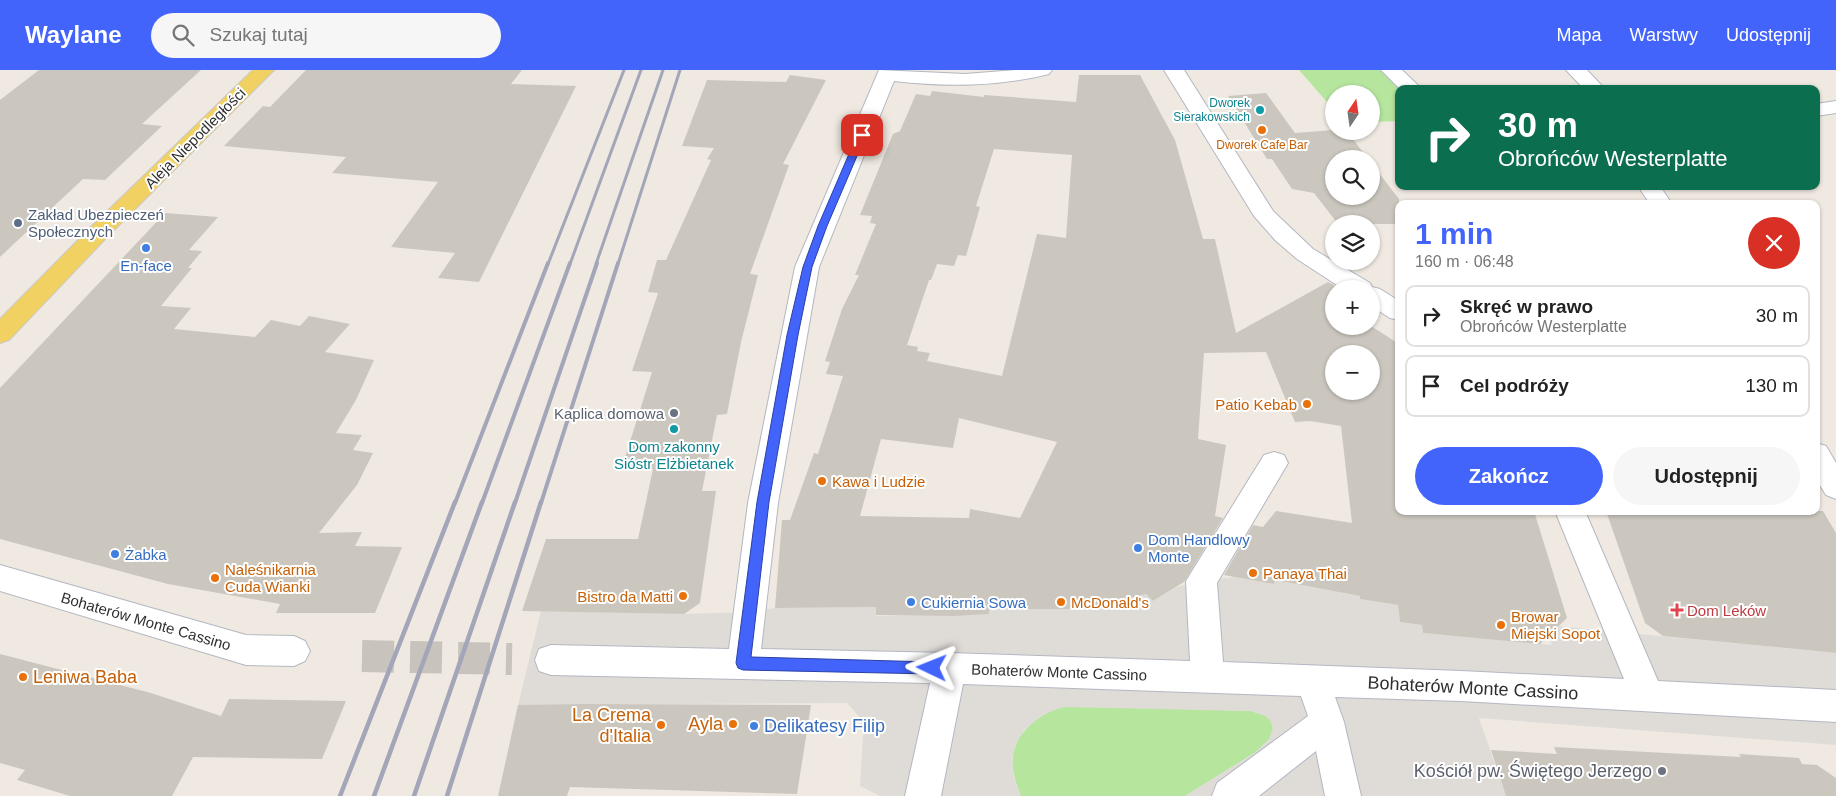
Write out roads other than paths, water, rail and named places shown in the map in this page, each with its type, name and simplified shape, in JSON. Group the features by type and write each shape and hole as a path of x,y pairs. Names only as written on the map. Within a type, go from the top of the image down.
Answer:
{"main road":[{"name":"Aleja Niepodległości","path":"0,334 100,231 264,70"}],"street":[{"path":"743,663 763,502 793,335 808,267 823,226 888,72 966,82 1042,70"},
{"path":"1174,70 1265,216 1305,254 1347,280"},
{"path":"1391,70 1408,85"},
{"path":"1576,70 1591,85"},
{"path":"1820,109 1836,107"},
{"path":"1380,300 1395,310"},
{"path":"1820,461 1836,487"},
{"path":"1208,677 1201,581 1274,463"},
{"path":"1572,515 1648,697"},
{"name":"Bohaterów Monte Cassino","path":"0,578 246,650 294,651"},
{"name":"Bohaterów Monte Cassino","path":"551,660 950,668 1312,680 1836,706"},
{"path":"923,796 950,668"},
{"path":"1312,680 1327,722 1343,796"},
{"path":"1230,796 1327,722"}],"tunnel":[{"path":"362,656 512,659"}],"railway":[{"path":"548,264 624,70"},
{"path":"570,264 641,70"},
{"path":"596,264 663,70"},
{"path":"618,264 680,70"},
{"path":"455,503 548,263"},
{"path":"482,503 570,263"},
{"path":"515,503 597,263"},
{"path":"541,503 618,263"},
{"path":"340,796 455,502"},
{"path":"374,796 482,502"},
{"path":"414,796 515,502"},
{"path":"447,796 541,502"}],"place":[{"name":"Dworek Sierakowskich","path":"1260,110"},
{"name":"Dworek Cafe Bar","path":"1262,130"},
{"name":"Zakład Ubezpieczeń Społecznych","path":"18,223"},
{"name":"En-face","path":"146,248"},
{"name":"Patio Kebab","path":"1307,404"},
{"name":"Kaplica domowa","path":"674,413"},
{"name":"Dom zakonny Sióstr Elżbietanek","path":"674,429"},
{"name":"Kawa i Ludzie","path":"822,481"},
{"name":"Dom Handlowy Monte","path":"1138,548"},
{"name":"Żabka","path":"115,554"},
{"name":"Panaya Thai","path":"1253,573"},
{"name":"Naleśnikarnia Cuda Wianki","path":"215,578"},
{"name":"Bistro da Matti","path":"683,596"},
{"name":"Cukiernia Sowa","path":"911,602"},
{"name":"McDonald's","path":"1061,602"},
{"name":"Dom Leków","path":"1677,610"},
{"name":"Browar Miejski Sopot","path":"1501,625"},
{"name":"Leniwa Baba","path":"23,677"},
{"name":"Ayla","path":"733,724"},
{"name":"La Crema d'Italia","path":"661,725"},
{"name":"Delikatesy Filip","path":"754,726"},
{"name":"Kościół pw. Świętego Jerzego","path":"1662,771"}]}
